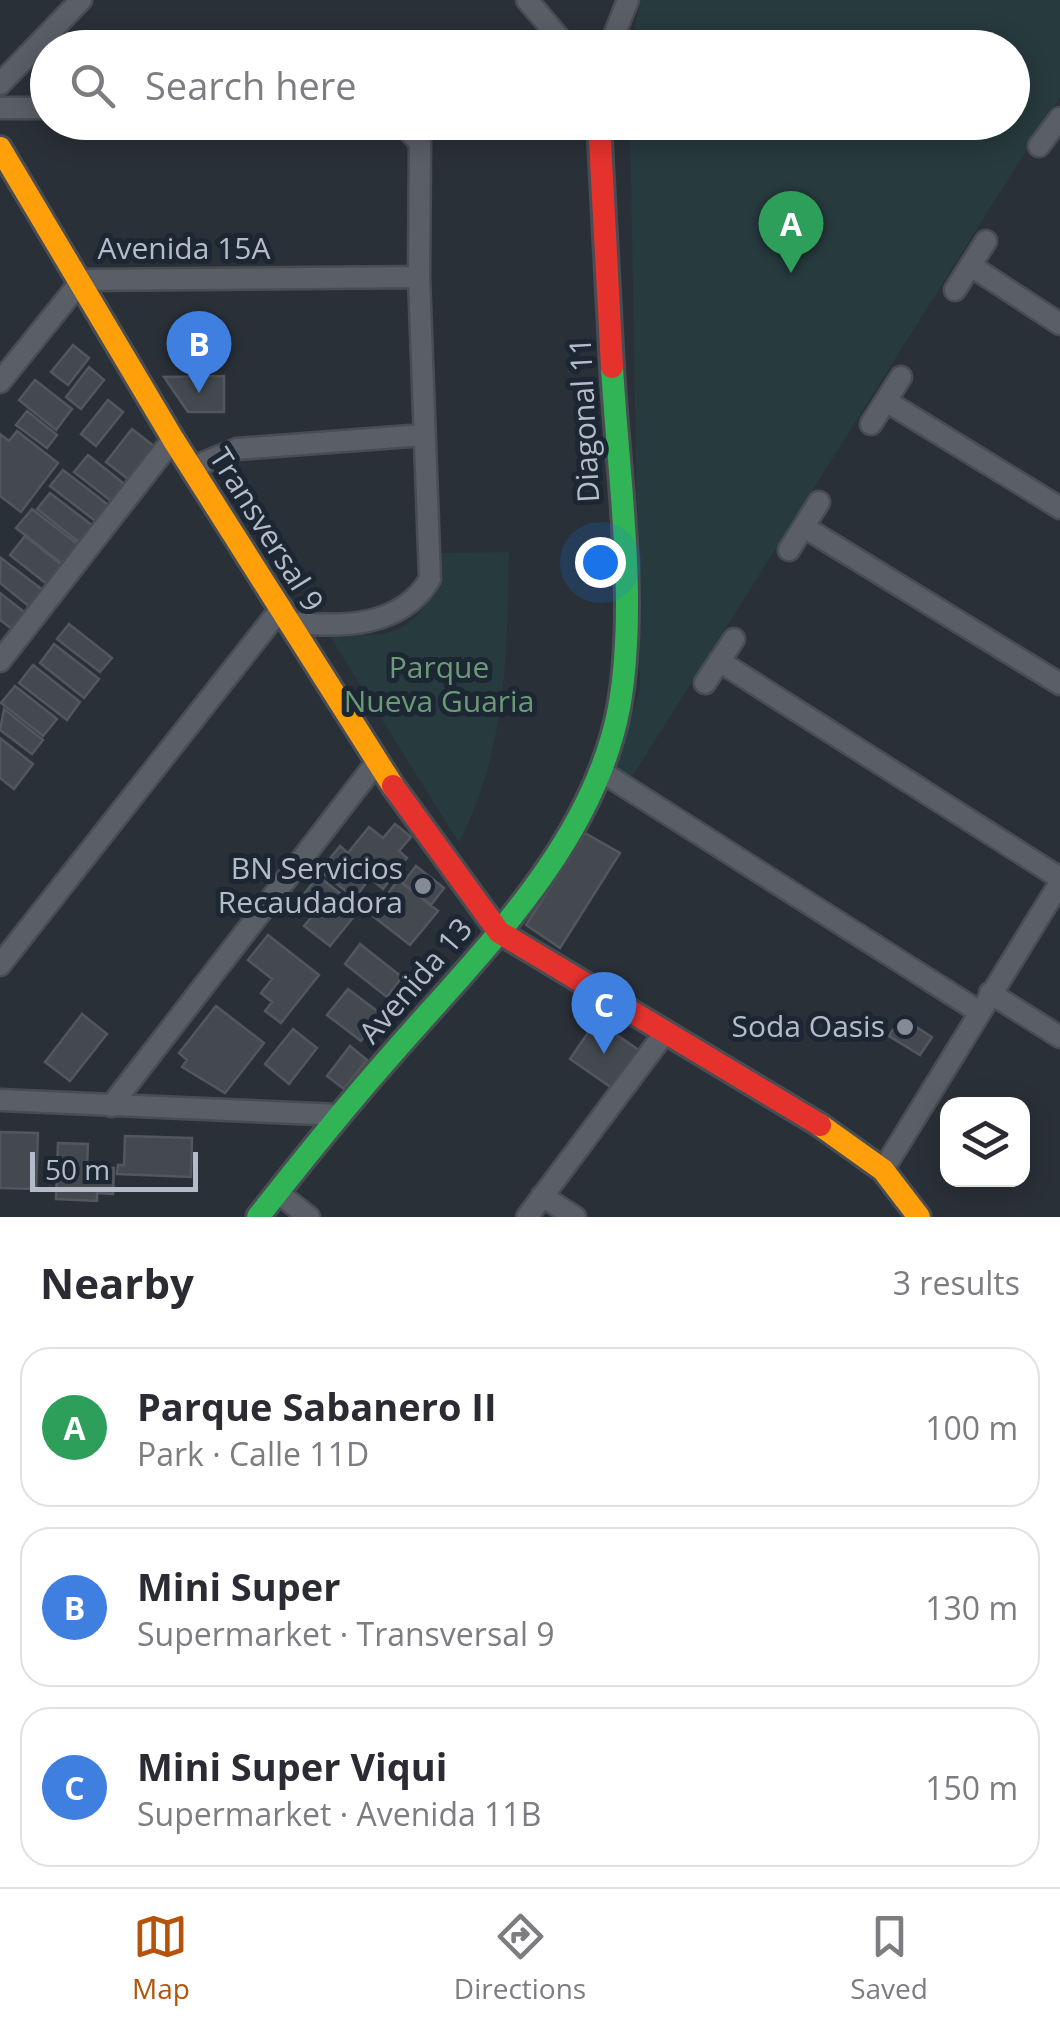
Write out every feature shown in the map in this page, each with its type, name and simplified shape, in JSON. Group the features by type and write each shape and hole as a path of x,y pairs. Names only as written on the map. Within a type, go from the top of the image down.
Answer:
{"street":[{"path":"52,30 81,0"},
{"path":"527,0 553,30"},
{"path":"616,30 628,0"},
{"path":"0,84 30,53"},
{"path":"0,108 30,108"},
{"path":"0,965 285,615 324,626 394,616 416,602 430,579 417,140"},
{"name":"Diagonal 11","path":"600,140 626,616 620,706 602,772"},
{"name":"Transversal 9","path":"0,148 82,280 173,440 376,762 499,932"},
{"path":"955,290 986,241"},
{"path":"971,266 1060,324"},
{"name":"Avenida 15A","path":"0,382 82,280 419,277"},
{"path":"870,424 901,377"},
{"path":"886,401 1060,508"},
{"path":"191,468 237,448 424,435"},
{"path":"0,660 173,440"},
{"path":"789,550 819,502"},
{"path":"804,527 1060,684"},
{"path":"705,683 734,638"},
{"path":"720,661 1060,880 883,1170"},
{"path":"111,1106 376,762"},
{"path":"602,772 984,1002 1060,1037"},
{"name":"Avenida 13","path":"258,1217 339,1116 499,932 584,812 602,772"},
{"path":"499,932 664,1034 799,1110 883,1170 919,1217"},
{"path":"527,1217 664,1034"},
{"path":"0,1100 339,1116"},
{"path":"276,1192 309,1217"},
{"path":"542,1196 575,1217"}],"green space":[{"path":"641,0 1060,0 1060,97 632,777 615,766 640,690 630,140 1030,140 1030,30 633,30"},
{"name":"Parque Nueva Guaria","path":"509,552 505,665 495,736 475,807 459,843 326,630 373,635 391,632 419,613 437,577 442,553"}],"building":[{"path":"73,345 89,358 68,385 51,372"},
{"path":"89,367 104,380 81,409 66,397"},
{"path":"224,376 224,412 188,412 164,377"},
{"path":"35,380 72,409 56,430 19,400"},
{"path":"108,400 123,412 96,446 81,434"},
{"path":"27,411 57,435 47,448 16,425"},
{"path":"132,429 155,447 129,480 106,462"},
{"path":"17,431 58,463 21,512 0,496 0,434 9,441"},
{"path":"88,455 128,487 115,504 74,472"},
{"path":"63,470 111,507 98,523 50,486"},
{"path":"50,493 93,526 80,543 37,509"},
{"path":"32,509 81,547 65,566 16,528"},
{"path":"25,536 63,566 48,585 10,555"},
{"path":"1,558 44,591 31,608 0,583"},
{"path":"0,593 28,615 15,631 0,620"},
{"path":"69,624 112,658 100,672 57,639"},
{"path":"54,644 99,679 84,698 40,663"},
{"path":"33,665 80,702 67,720 19,683"},
{"path":"15,686 57,719 43,736 1,703"},
{"path":"4,709 43,740 32,754 0,730"},
{"path":"0,738 33,764 14,789 0,778"},
{"path":"395,824 411,837 399,851 407,858 383,889 370,878 355,898 320,871 340,846 348,853 369,827 383,838"},
{"path":"585,833 620,853 560,948 526,925"},
{"name":"BN Servicios Recaudadora","path":"416,866 444,888 431,905 403,883"},
{"path":"318,876 360,909 330,946 304,926 314,914 298,902"},
{"path":"398,880 438,911 410,945 365,910 377,894 384,899"},
{"path":"268,935 319,975 281,1023 265,1011 272,1002 261,993 272,979 248,960"},
{"path":"360,944 402,977 387,997 345,964"},
{"path":"348,989 381,1014 361,1041 327,1015"},
{"path":"216,1006 264,1043 225,1093 182,1067 187,1060 179,1053"},
{"path":"82,1014 107,1034 70,1081 45,1062"},
{"name":"Soda Oasis","path":"901,1017 932,1037 920,1055 889,1036"},
{"path":"596,1021 639,1050 612,1088 570,1059"},
{"path":"293,1029 317,1048 289,1084 265,1064"},
{"path":"350,1046 367,1060 344,1089 327,1076"},
{"path":"0,1132 38,1133 36,1189 0,1188"},
{"path":"125,1136 192,1138 191,1177 117,1174 118,1165 124,1165"},
{"path":"58,1143 88,1144 87,1166 114,1168 113,1194 97,1193 97,1201 56,1199"}],"traffic: fast":[{"path":"258,1217 358,1093 529,894 585,806 605,758 619,708 627,625 625,538 612,367"}],"traffic: slow":[{"path":"0,148 173,439 393,786"},
{"path":"820,1125 883,1170 919,1217"}],"traffic: jam":[{"path":"600,140 612,367"},
{"path":"393,786 499,932 820,1125"}],"place":[{"name":"Parque Sabanero II","path":"791,273"},
{"name":"Mini Super","path":"199,393"},
{"name":"BN Servicios Recaudadora","path":"423,886"},
{"name":"Soda Oasis","path":"905,1027"},
{"name":"Mini Super Viqui","path":"604,1054"}]}
